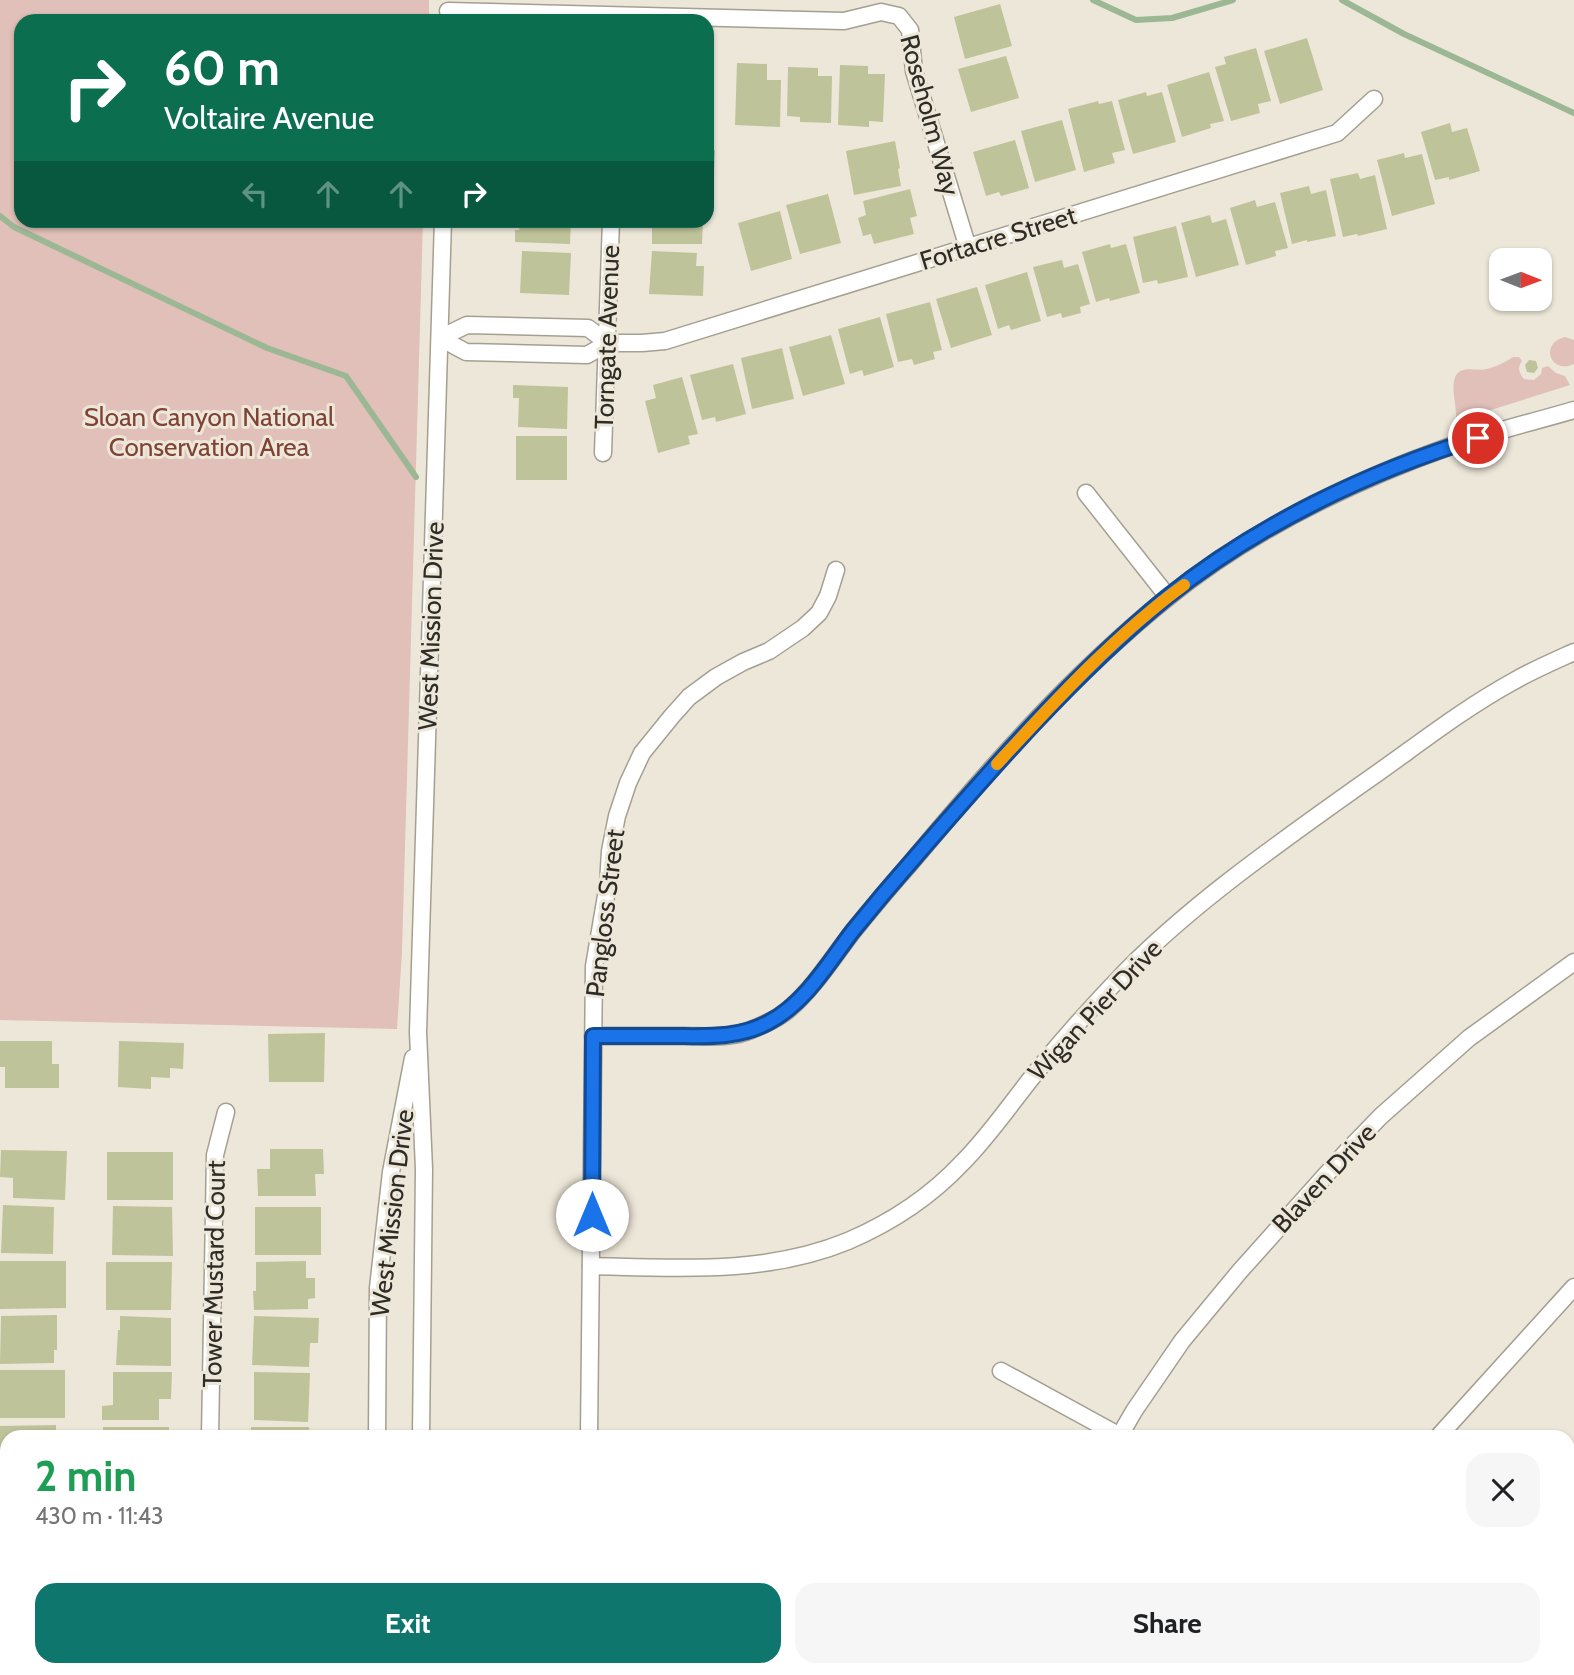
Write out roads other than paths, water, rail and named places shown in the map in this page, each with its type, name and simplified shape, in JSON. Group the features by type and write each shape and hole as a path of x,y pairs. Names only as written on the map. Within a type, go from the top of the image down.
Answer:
{"street":[{"name":"Roseholm Way","path":"448,11 520,14"},
{"name":"Roseholm Way","path":"714,19 844,21 881,12 899,16 910,30 914,71 968,248"},
{"name":"Fortacre Street","path":"440,338 466,352 587,355 608,344 665,341 1337,133 1374,99"},
{"name":"West Mission Drive","path":"421,1430 424,1169 418,1032 443,228"},
{"name":"Torngate Avenue","path":"603,453 611,228"},
{"name":"Fortacre Street","path":"440,338 467,325 588,328 608,344"},
{"path":"593,1036 722,1036 747,1032 787,1011 982,780 1077,680 1168,597 1216,562 1266,531 1356,483 1454,445 1574,410"},
{"path":"1086,493 1168,597"},
{"name":"Pangloss Street","path":"589,1430 594,966 617,816 642,753 689,697 716,677 789,639 811,620 819,613 828,596 836,570"},
{"name":"Wigan Pier Drive","path":"591,1266 711,1267 770,1263 816,1252 850,1240 897,1215 940,1185 962,1163 1088,1012 1173,926 1265,853 1454,719 1516,679 1574,652"},
{"name":"Blaven Drive","path":"1123,1430 1181,1341 1240,1270 1348,1150 1381,1116 1469,1038 1574,962"},
{"name":"West Mission Drive","path":"377,1430 378,1288 391,1171 418,1032"},
{"name":"Tower Mustard Court","path":"210,1430 215,1155 226,1112"},
{"path":"1444,1430 1574,1287"},
{"path":"1002,1371 1109,1430"}],"waterway":[{"path":"1093,0 1136,20 1172,18 1233,0"},
{"path":"1342,0 1404,34 1574,113"},
{"path":"0,216 14,227"},
{"path":"16,228 267,348 346,376 416,477"}],"park label":[{"name":"Sloan Canyon National Conservation Area","path":"209,432"}]}
